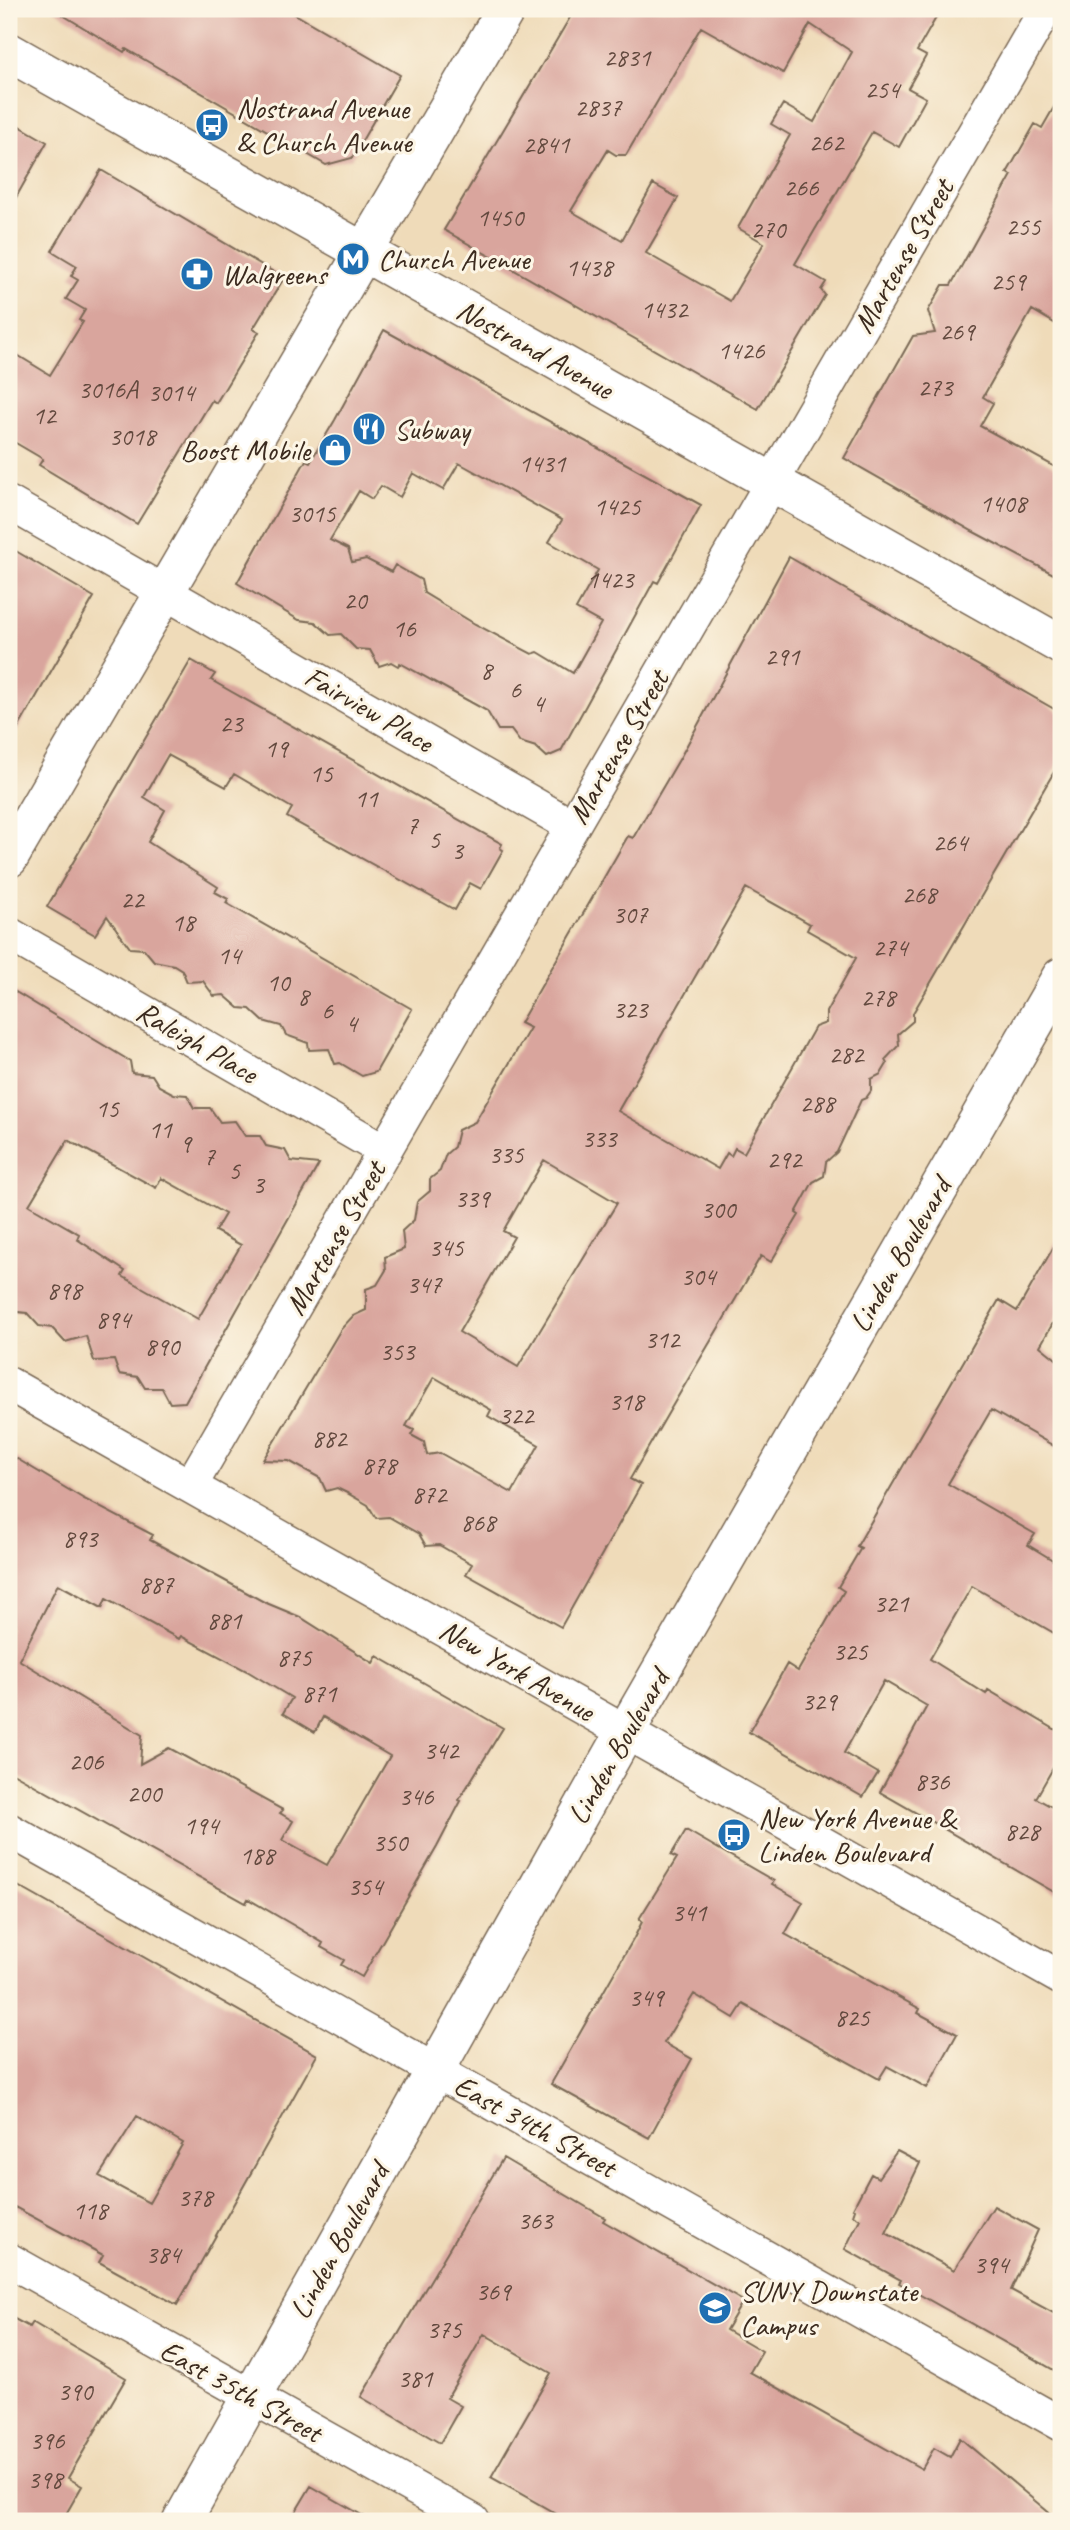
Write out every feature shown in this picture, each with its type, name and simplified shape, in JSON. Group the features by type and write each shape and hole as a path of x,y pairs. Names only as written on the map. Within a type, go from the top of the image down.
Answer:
{"main road":[{"path":"9,858 506,9"},
{"name":"Nostrand Avenue","path":"9,52 1061,645"},
{"name":"Linden Boulevard","path":"182,2521 626,1731 1061,977"}],"street":[{"name":"Martense Street","path":"191,1486 1046,9"},
{"name":"Fairview Place","path":"9,503 572,826"},
{"name":"Raleigh Place","path":"9,934 385,1151"},
{"name":"New York Avenue","path":"9,1384 1061,1978"},
{"name":"East 34th Street","path":"9,1830 1061,2424"},
{"name":"East 35th Street","path":"9,2260 473,2521"}],"building":[{"path":"53,9 286,9 400,75 352,158 326,165 126,49 124,52"},
{"path":"575,9 941,9 917,51 926,56 908,88 926,98 899,147 872,132 795,264 826,282 821,290 825,295 758,409 444,230","holes":["810,24 852,52 814,122 783,104 771,124 790,135 738,228 764,243 730,301 646,253 678,198 653,184 622,240 571,211 608,150 616,155 626,155 701,27 783,73"]},
{"path":"1061,95 1061,327 1032,310 983,397 993,403 980,426 1061,470 1061,578 844,458 913,336 935,333 928,311 943,285 951,285 1012,175 1007,173 1035,124 1042,128"},
{"path":"9,120 47,142 9,210"},
{"path":"101,170 284,278 253,329 259,332 216,403 212,400 137,524 39,465 43,459 9,439 9,350 50,375 83,322 79,320 85,310 66,299 78,280 71,276 77,266 52,251"},
{"path":"384,330 701,505 658,583 654,581 561,751 547,757 536,747 520,742 511,730 498,730 487,711 400,663 398,666 391,662 379,666 370,650 356,649 341,634 330,635 315,622 299,620 237,583 306,460 310,462","holes":["459,463 562,520 549,542 598,570 576,609 601,623 573,673 538,652 532,654 475,624 424,593 421,580 395,565 391,572 366,559 352,562 348,549 330,540 359,491 372,499 381,486 400,497 413,473 443,490"]},
{"path":"9,547 94,597 9,744"},
{"path":"789,557 1061,713 1061,760 913,1013 913,1021 898,1034 899,1045 885,1060 887,1064 881,1074 871,1079 871,1091 861,1100 837,1152 826,1162 824,1176 813,1182 796,1213 799,1215 771,1262 761,1256 630,1479 641,1485 561,1627 466,1574 472,1564 439,1545 426,1546 419,1534 389,1517 376,1518 368,1505 347,1493 337,1488 326,1491 320,1478 289,1461 263,1460 341,1329 353,1316 366,1310 366,1289 377,1285 386,1270 385,1257 404,1249 402,1231 414,1220 417,1202 430,1191 430,1179 440,1171 446,1154 454,1147 458,1130 475,1122 530,1028 520,1023 628,836 633,838 680,758","holes":["746,888 810,924 807,930 856,958 826,1012 826,1023 815,1027 744,1153 735,1148 731,1156 727,1153 718,1169 618,1111","544,1160 617,1203 518,1367 459,1332 514,1237 503,1231","434,1377 491,1410 488,1416 539,1445 512,1493 440,1453 427,1455 424,1442 411,1435 414,1430 406,1426"]},
{"path":"191,660 215,674 211,680 502,844 500,848 503,850 481,889 470,883 455,910 287,817 292,808 234,774 226,787 168,755 144,797 165,810 148,842 218,887 215,892 228,899 226,903 412,1009 376,1072 362,1076 340,1063 335,1064 329,1049 309,1050 308,1043 286,1035 281,1026 263,1021 250,1009 239,1008 224,995 214,996 203,981 187,982 182,970 174,965 154,961 144,949 130,948 107,916 95,935 47,907"},
{"path":"9,988 130,1061 132,1073 152,1075 159,1086 174,1094 187,1095 194,1108 210,1108 220,1122 235,1121 245,1136 260,1136 266,1146 285,1150 291,1161 319,1164 185,1402 170,1403 162,1388 145,1388 138,1377 119,1374 114,1360 94,1361 86,1336 65,1342 52,1328 39,1326 27,1313 9,1311","holes":["68,1140 156,1188 161,1178 225,1214 215,1231 241,1245 198,1319 122,1276 125,1271 77,1239 79,1234 29,1205"]},
{"path":"1061,1234 1061,1309 1040,1346 1061,1363 1061,1450 991,1410 948,1484 1035,1534 1028,1545 1061,1565 1061,1637 972,1586 930,1659 986,1694 988,1690 1061,1733 1061,1754 1036,1798 1061,1812 1061,1896 880,1792 927,1706 884,1681 844,1753 878,1773 863,1797 749,1732 787,1664 798,1671 844,1591 838,1587 861,1548 857,1546 999,1300 1017,1311"},
{"path":"9,1454 84,1499 153,1535 150,1540 264,1602 300,1617 373,1663 377,1656 503,1728 459,1800 461,1801 437,1847 362,1977 341,1965 344,1960 321,1947 323,1943 293,1925 248,1899 246,1903 9,1771","holes":["58,1584 102,1608 106,1599 179,1639 181,1636 247,1671 292,1698 283,1713 315,1732 323,1717 390,1756 327,1865 282,1840 293,1821 280,1813 283,1810 169,1748 140,1764 142,1735 19,1660"]},
{"path":"686,1830 774,1881 772,1884 803,1902 785,1934 920,2009 918,2013 957,2034 927,2088 887,2066 879,2079 743,2004 734,2018 694,1994 664,2043 692,2059 649,2138 551,2084 634,1938 642,1922 639,1919 677,1858 671,1855"},
{"path":"9,1881 317,2055 177,2305 99,2262 103,2255 9,2204","holes":["137,2116 183,2143 149,2203 99,2176"]},
{"path":"897,2151 920,2163 886,2233 954,2270 994,2206 1038,2230 1011,2290 1061,2317 1061,2374 899,2283 901,2280 845,2249 860,2219 853,2215 853,2208 871,2174 878,2178"},
{"path":"503,2158 605,2218 603,2221 743,2301 726,2330 762,2351 750,2372 922,2469 934,2448 950,2457 960,2438 1059,2521 569,2521 491,2477 551,2373 484,2334 447,2398 461,2406 440,2443 361,2397"},
{"path":"9,2316 29,2327 32,2322 126,2378 68,2478 82,2486 62,2521 9,2521"},
{"path":"311,2486 372,2521 290,2521"}],"place":[{"name":"Nostrand Avenue & Church Avenue","path":"212,125"},
{"name":"Church Avenue","path":"353,259"},
{"name":"Walgreens","path":"197,274"},
{"name":"Subway","path":"369,429"},
{"name":"Boost Mobile","path":"335,450"},
{"name":"New York Avenue & Linden Boulevard","path":"734,1835"},
{"name":"SUNY Downstate Campus","path":"715,2308"}]}
